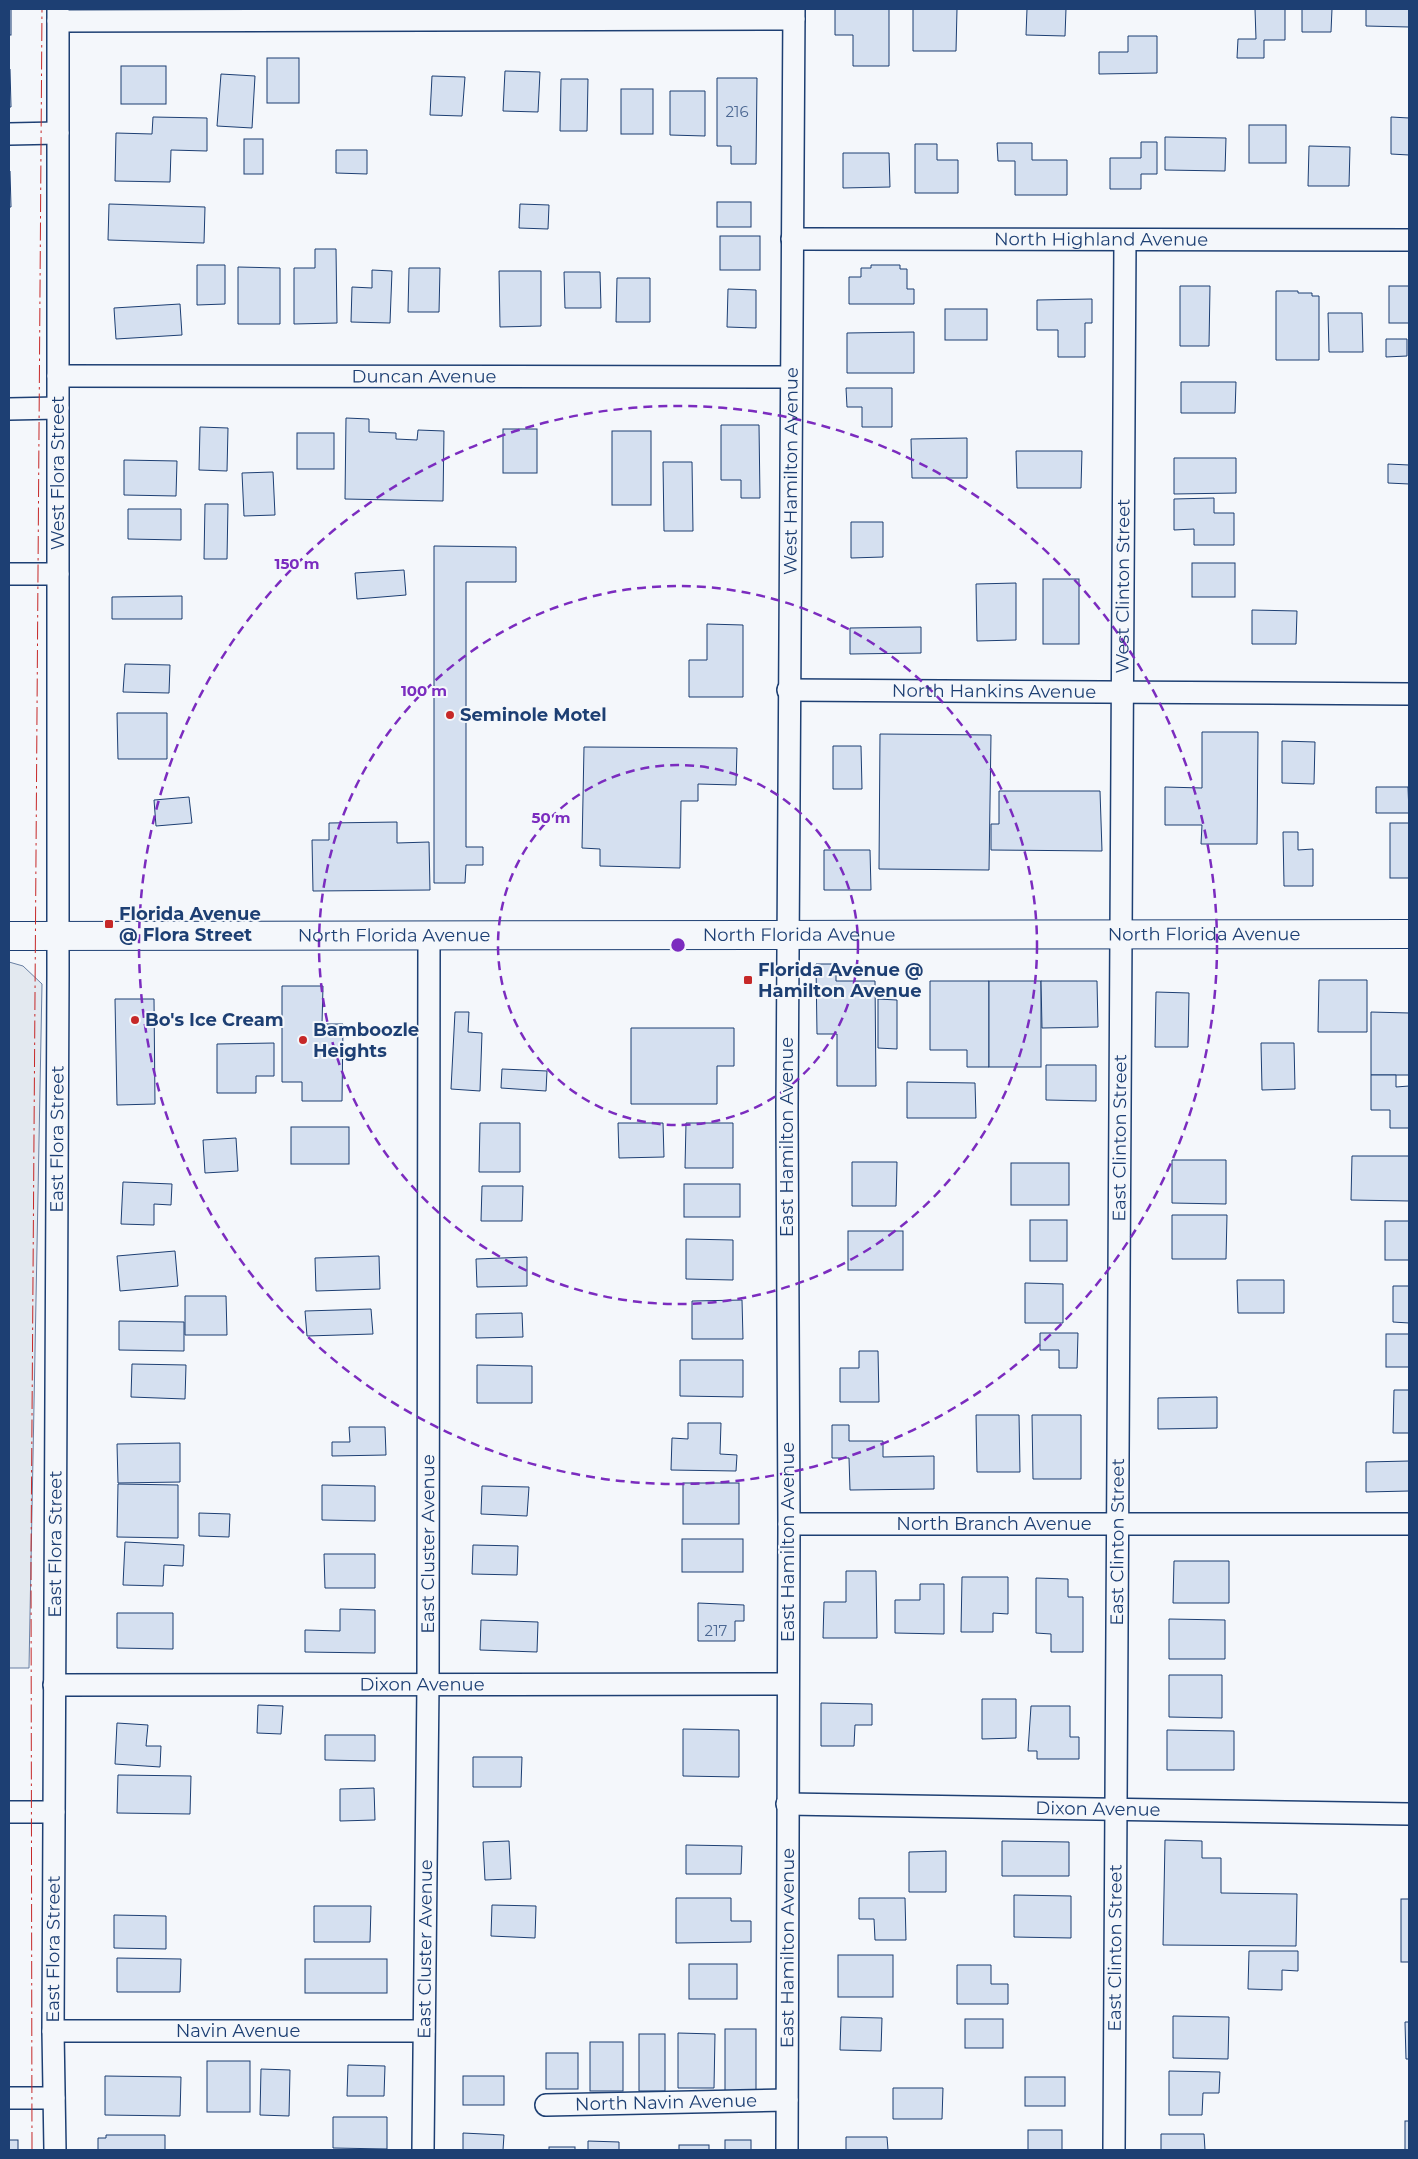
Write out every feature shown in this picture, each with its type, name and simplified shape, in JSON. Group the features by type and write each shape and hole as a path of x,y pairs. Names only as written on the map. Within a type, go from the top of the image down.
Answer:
{"main road":[{"name":"North Florida Avenue","path":"9,936 1409,934"}],"street":[{"path":"58,15 794,14"},
{"name":"West Hamilton Avenue","path":"788,934 790,377 794,14"},
{"name":"West Flora Street","path":"58,15 58,936"},
{"path":"9,134 58,133"},
{"name":"North Highland Avenue","path":"792,239 1409,240"},
{"name":"West Clinton Street","path":"1120,934 1125,240"},
{"name":"Duncan Avenue","path":"58,376 790,377"},
{"path":"9,408 58,408"},
{"path":"9,574 58,574"},
{"name":"North Hankins Avenue","path":"788,690 1409,694"},
{"name":"East Hamilton Avenue","path":"787,2150 788,934"},
{"name":"East Clinton Street","path":"1114,2150 1120,934"},
{"name":"East Flora Street","path":"55,2150 53,2031 58,936"},
{"name":"East Cluster Avenue","path":"423,2150 428,1684 429,936"},
{"name":"North Branch Avenue","path":"789,1524 1409,1524"},
{"name":"Dixon Avenue","path":"54,1685 788,1684"},
{"name":"Dixon Avenue","path":"787,1804 1409,1814"},
{"path":"9,1812 54,1812"},
{"name":"Navin Avenue","path":"53,2031 424,2031"},
{"path":"9,2098 54,2098"},
{"name":"North Navin Avenue","path":"546,2105 787,2100"}],"shaded area":[{"path":"9,962 23,966 42,984 29,1668 9,1668"}],"building":[{"path":"9,9 11,9 11,35 9,35"},
{"path":"835,9 889,9 889,66 853,66 853,35 835,35"},
{"path":"913,9 957,9 956,51 913,51"},
{"path":"1027,9 1066,9 1065,36 1026,35"},
{"path":"1255,9 1285,9 1285,40 1264,40 1264,58 1237,58 1238,39 1256,39"},
{"path":"1302,9 1332,9 1331,32 1302,32"},
{"path":"1366,9 1409,9 1409,27 1366,26"},
{"path":"1128,36 1157,36 1157,73 1099,74 1099,52 1128,52"},
{"path":"267,58 299,58 299,103 267,103"},
{"path":"121,66 166,66 166,104 121,104"},
{"path":"10,69 11,107 9,107"},
{"path":"505,71 540,72 538,112 503,111"},
{"path":"221,74 255,76 252,128 217,126"},
{"path":"432,76 465,77 462,116 430,115"},
{"path":"717,78 757,78 756,164 731,164 731,146 717,146"},
{"path":"561,79 588,79 587,131 560,131"},
{"path":"621,89 653,89 653,134 621,134"},
{"path":"670,91 705,91 705,136 670,135"},
{"path":"153,117 207,118 207,151 171,150 170,182 115,181 116,133 152,134"},
{"path":"1391,117 1409,118 1409,155 1391,154"},
{"path":"1249,125 1286,125 1286,163 1249,163"},
{"path":"1165,137 1226,138 1225,171 1165,170"},
{"path":"244,139 263,139 263,174 244,174"},
{"path":"1141,142 1157,142 1157,174 1141,174 1141,189 1110,189 1110,158 1141,158"},
{"path":"997,143 1032,143 1032,160 1067,160 1067,195 1015,195 1015,161 998,161"},
{"path":"915,144 937,144 937,160 958,160 958,193 915,193"},
{"path":"1309,146 1350,147 1349,186 1308,186"},
{"path":"336,150 367,150 367,174 336,173"},
{"path":"843,153 889,153 890,187 843,188"},
{"path":"10,171 11,207 9,207"},
{"path":"717,202 751,202 751,227 717,227"},
{"path":"109,204 205,207 204,243 108,240"},
{"path":"520,204 549,205 548,229 519,228"},
{"path":"720,236 760,236 760,270 720,270"},
{"path":"315,249 336,249 337,323 294,324 294,268 315,268"},
{"path":"197,265 225,265 225,304 197,305"},
{"path":"871,265 900,265 900,269 907,269 907,289 914,289 914,304 849,304 849,277 861,277 861,268 871,268"},
{"path":"238,267 280,268 280,324 238,324"},
{"path":"409,268 440,268 439,312 408,312"},
{"path":"372,270 392,271 390,323 351,322 352,287 372,288"},
{"path":"499,271 541,271 541,326 500,327"},
{"path":"564,272 600,272 601,308 565,308"},
{"path":"617,278 650,278 650,322 616,322"},
{"path":"1180,286 1210,286 1209,346 1180,346"},
{"path":"1389,286 1409,286 1409,323 1389,323"},
{"path":"728,289 756,290 756,328 727,327"},
{"path":"1276,291 1298,291 1298,293 1312,293 1312,296 1319,296 1319,360 1276,360"},
{"path":"1092,299 1092,323 1085,323 1085,357 1058,357 1058,330 1037,330 1037,300"},
{"path":"180,304 182,335 116,339 114,308"},
{"path":"945,309 987,309 987,340 945,340"},
{"path":"1328,313 1362,313 1363,352 1329,352"},
{"path":"914,332 914,373 847,373 847,333"},
{"path":"1386,339 1407,339 1407,356 1386,357"},
{"path":"1181,382 1236,382 1235,413 1181,413"},
{"path":"846,388 892,388 892,427 862,427 862,407 847,407"},
{"path":"346,418 369,419 369,432 396,433 396,439 417,440 418,430 444,431 443,501 345,499"},
{"path":"721,425 759,425 760,498 741,498 741,480 721,480"},
{"path":"200,427 228,428 227,471 199,470"},
{"path":"503,429 537,429 537,473 503,473"},
{"path":"612,431 651,431 651,505 612,505"},
{"path":"297,433 334,433 334,469 297,469"},
{"path":"967,438 967,478 912,478 911,439"},
{"path":"1016,451 1082,451 1081,488 1017,488"},
{"path":"1174,458 1236,458 1236,493 1174,494"},
{"path":"124,460 177,461 176,496 124,495"},
{"path":"663,462 692,462 693,531 664,531"},
{"path":"1388,464 1409,465 1409,484 1388,483"},
{"path":"273,472 275,515 244,516 242,473"},
{"path":"1214,498 1214,513 1234,513 1234,545 1194,545 1194,529 1174,530 1174,499"},
{"path":"205,504 228,504 227,559 204,559"},
{"path":"128,509 181,509 181,540 128,539"},
{"path":"851,522 883,522 883,557 851,558"},
{"name":"Seminole Motel","path":"434,546 516,547 516,582 466,582 466,847 483,847 483,865 466,865 465,883 434,883"},
{"path":"1192,563 1235,563 1235,597 1192,597"},
{"path":"404,570 406,595 357,599 355,573"},
{"path":"1043,579 1079,579 1079,644 1043,644"},
{"path":"1016,583 1016,640 977,641 976,584"},
{"path":"182,596 182,619 112,619 112,597"},
{"path":"1252,610 1297,611 1296,644 1252,644"},
{"path":"707,624 743,625 743,697 689,697 689,660 707,660"},
{"path":"921,627 921,653 850,654 850,628"},
{"path":"125,664 170,665 169,693 123,692"},
{"path":"117,713 167,713 167,759 118,759"},
{"path":"1202,732 1258,732 1257,844 1201,844 1202,825 1165,825 1165,787 1202,788"},
{"path":"880,734 991,735 989,870 879,869"},
{"path":"1282,741 1315,742 1314,784 1282,783"},
{"path":"833,746 861,746 862,789 833,789"},
{"path":"584,747 737,748 736,785 698,784 698,801 681,801 680,868 600,866 600,849 582,848"},
{"path":"1376,787 1408,787 1409,813 1376,813"},
{"path":"999,791 1100,791 1102,851 991,850 991,824 999,824"},
{"path":"189,797 192,823 156,826 154,800"},
{"path":"397,822 397,843 429,842 430,890 313,891 312,840 329,840 329,823"},
{"path":"1390,823 1409,823 1409,878 1390,878"},
{"path":"1283,832 1298,832 1298,850 1313,849 1313,886 1284,886"},
{"path":"824,850 870,850 871,890 824,890"},
{"path":"816,964 836,964 836,981 875,981 876,1086 837,1086 837,1034 817,1034"},
{"path":"1319,980 1367,980 1367,1032 1318,1032"},
{"path":"930,981 989,981 989,1067 967,1067 967,1050 930,1050"},
{"path":"989,981 1041,981 1041,1067 989,1067"},
{"path":"1041,981 1097,981 1098,1027 1042,1028"},
{"path":"282,986 323,986 322,1024 343,1024 342,1101 302,1101 302,1082 282,1082"},
{"path":"1156,992 1189,993 1188,1047 1155,1047"},
{"path":"115,999 154,999 155,1104 117,1105"},
{"path":"878,999 897,1000 897,1049 878,1048"},
{"path":"455,1012 469,1012 468,1032 482,1033 480,1091 451,1089"},
{"path":"1371,1012 1409,1013 1409,1075 1371,1075"},
{"path":"631,1028 734,1028 734,1066 717,1066 717,1104 631,1104"},
{"path":"274,1043 274,1076 256,1076 256,1093 217,1093 217,1044"},
{"path":"1261,1043 1294,1043 1295,1089 1262,1090"},
{"path":"1046,1065 1096,1065 1096,1101 1046,1100"},
{"path":"502,1069 547,1071 546,1091 501,1088"},
{"path":"1371,1075 1396,1075 1396,1087 1409,1086 1409,1128 1390,1128 1390,1110 1371,1110"},
{"path":"907,1082 975,1083 976,1118 907,1118"},
{"path":"480,1123 520,1123 520,1172 479,1172"},
{"path":"618,1123 663,1123 664,1157 619,1158"},
{"path":"686,1123 733,1123 733,1168 685,1168"},
{"path":"291,1127 349,1127 349,1164 291,1164"},
{"path":"236,1138 238,1171 205,1173 203,1140"},
{"path":"1352,1156 1409,1156 1409,1201 1351,1200"},
{"path":"1172,1160 1226,1160 1226,1204 1172,1203"},
{"path":"852,1162 897,1162 896,1206 852,1206"},
{"path":"1011,1163 1069,1163 1069,1205 1011,1205"},
{"path":"123,1182 172,1184 171,1205 154,1204 154,1225 121,1224"},
{"path":"684,1184 740,1184 740,1217 684,1217"},
{"path":"482,1186 523,1186 522,1221 481,1221"},
{"path":"1172,1215 1227,1215 1226,1259 1172,1259"},
{"path":"1030,1220 1067,1220 1067,1261 1030,1261"},
{"path":"1385,1221 1409,1221 1409,1260 1385,1260"},
{"path":"848,1231 903,1231 903,1270 848,1270"},
{"path":"686,1239 733,1240 733,1280 686,1279"},
{"path":"175,1251 178,1286 120,1291 117,1256"},
{"path":"379,1256 380,1289 316,1291 315,1258"},
{"path":"527,1257 527,1286 477,1287 476,1259"},
{"path":"1237,1280 1284,1280 1284,1313 1238,1313"},
{"path":"1025,1283 1063,1284 1063,1323 1025,1323"},
{"path":"1393,1286 1409,1286 1409,1323 1393,1322"},
{"path":"185,1296 226,1296 227,1335 185,1335"},
{"path":"742,1300 743,1339 692,1339 692,1301"},
{"path":"371,1309 373,1334 307,1336 305,1311"},
{"path":"522,1313 523,1337 476,1338 476,1314"},
{"path":"119,1321 184,1322 184,1351 119,1350"},
{"path":"1040,1333 1078,1333 1077,1368 1059,1368 1059,1350 1040,1350"},
{"path":"1386,1334 1409,1334 1409,1367 1386,1367"},
{"path":"859,1351 878,1351 879,1402 840,1402 840,1368 859,1368"},
{"path":"680,1360 743,1360 743,1397 680,1396"},
{"path":"132,1364 186,1365 185,1399 131,1397"},
{"path":"477,1365 532,1366 532,1403 477,1403"},
{"path":"1394,1390 1409,1390 1409,1433 1393,1433"},
{"path":"1217,1397 1217,1428 1158,1429 1158,1398"},
{"path":"976,1415 1019,1415 1020,1472 977,1472"},
{"path":"1032,1415 1081,1415 1081,1479 1033,1479"},
{"path":"688,1423 721,1423 720,1454 737,1455 736,1471 671,1470 672,1438 688,1439"},
{"path":"832,1425 849,1425 849,1441 883,1441 883,1457 934,1456 934,1489 850,1490 849,1458 832,1458"},
{"path":"349,1427 385,1427 386,1455 332,1456 332,1442 350,1442"},
{"path":"180,1443 180,1482 118,1483 117,1444"},
{"path":"1409,1461 1409,1491 1366,1492 1366,1462"},
{"path":"683,1483 739,1483 739,1524 683,1524"},
{"path":"118,1484 178,1485 178,1538 117,1537"},
{"path":"322,1485 375,1486 375,1521 322,1520"},
{"path":"482,1486 529,1487 527,1516 481,1514"},
{"path":"199,1513 230,1514 229,1537 199,1536"},
{"path":"682,1539 743,1539 743,1572 682,1572"},
{"path":"125,1542 184,1545 183,1566 164,1565 163,1586 123,1585"},
{"path":"473,1545 518,1546 517,1575 472,1574"},
{"path":"324,1554 375,1554 375,1588 325,1588"},
{"path":"1174,1561 1229,1561 1229,1603 1173,1603"},
{"path":"846,1571 876,1571 877,1638 823,1638 824,1602 846,1602"},
{"path":"962,1577 1008,1577 1008,1614 993,1613 993,1632 961,1632"},
{"path":"1036,1578 1068,1579 1068,1597 1083,1597 1083,1652 1051,1652 1051,1634 1036,1633"},
{"path":"920,1584 944,1584 944,1634 895,1633 895,1600 920,1600"},
{"path":"698,1603 744,1605 744,1621 735,1621 735,1641 698,1641"},
{"path":"340,1609 375,1610 375,1653 305,1652 305,1630 340,1631"},
{"path":"117,1613 173,1613 173,1649 117,1648"},
{"path":"1169,1619 1225,1620 1225,1659 1169,1659"},
{"path":"481,1620 538,1622 537,1652 480,1650"},
{"path":"1169,1675 1222,1675 1222,1718 1169,1717"},
{"path":"982,1699 1016,1699 1016,1738 982,1739"},
{"path":"821,1703 872,1704 872,1725 855,1725 854,1746 821,1746"},
{"path":"258,1705 283,1706 281,1734 257,1733"},
{"path":"1031,1706 1070,1706 1070,1737 1079,1737 1079,1759 1037,1759 1037,1751 1028,1751"},
{"path":"117,1723 148,1725 146,1746 161,1746 160,1767 115,1764"},
{"path":"683,1729 739,1730 739,1777 683,1776"},
{"path":"1167,1730 1234,1731 1234,1770 1167,1770"},
{"path":"325,1735 375,1735 375,1761 325,1760"},
{"path":"473,1757 522,1757 521,1787 473,1787"},
{"path":"118,1775 191,1776 190,1814 117,1813"},
{"path":"374,1788 375,1820 340,1821 340,1789"},
{"path":"1165,1840 1202,1841 1202,1858 1221,1858 1221,1893 1297,1894 1296,1946 1163,1945"},
{"path":"509,1841 511,1879 485,1880 483,1842"},
{"path":"1002,1841 1069,1842 1069,1876 1002,1876"},
{"path":"686,1845 742,1846 741,1874 686,1874"},
{"path":"946,1851 946,1892 909,1892 909,1852"},
{"path":"1014,1895 1071,1896 1071,1938 1014,1937"},
{"path":"676,1898 731,1898 731,1921 751,1921 751,1942 676,1943"},
{"path":"859,1898 905,1898 906,1940 875,1940 874,1919 859,1919"},
{"path":"1401,1899 1409,1899 1409,1962 1401,1962"},
{"path":"492,1905 536,1906 535,1938 491,1936"},
{"path":"314,1906 371,1906 370,1942 314,1942"},
{"path":"114,1915 166,1916 166,1949 114,1948"},
{"path":"1249,1951 1298,1951 1298,1971 1282,1970 1282,1990 1248,1989"},
{"path":"838,1955 893,1955 893,1997 838,1997"},
{"path":"117,1958 181,1959 180,1992 117,1992"},
{"path":"305,1959 387,1959 387,1993 305,1993"},
{"path":"689,1964 737,1964 737,1999 689,1999"},
{"path":"957,1965 991,1965 991,1984 1008,1984 1008,2004 957,2004"},
{"path":"1173,2016 1229,2017 1228,2059 1173,2058"},
{"path":"841,2017 882,2018 881,2051 840,2050"},
{"path":"965,2019 1003,2019 1003,2048 965,2048"},
{"path":"1405,2022 1409,2022 1409,2059 1406,2059"},
{"path":"725,2029 756,2029 756,2091 725,2091"},
{"path":"678,2033 715,2034 714,2088 678,2088"},
{"path":"639,2034 665,2034 665,2091 639,2091"},
{"path":"590,2042 623,2042 623,2091 590,2091"},
{"path":"546,2053 578,2053 578,2089 546,2089"},
{"path":"207,2061 250,2061 250,2112 207,2112"},
{"path":"348,2065 385,2066 384,2096 347,2096"},
{"path":"261,2069 290,2070 289,2116 260,2115"},
{"path":"1169,2071 1220,2072 1219,2093 1203,2093 1202,2115 1169,2115"},
{"path":"105,2076 181,2077 180,2116 105,2115"},
{"path":"463,2076 504,2076 504,2105 463,2105"},
{"path":"1025,2077 1065,2077 1065,2106 1025,2106"},
{"path":"893,2088 943,2088 942,2119 893,2119"},
{"path":"333,2117 387,2117 387,2149 333,2148"},
{"path":"1405,2121 1409,2121 1409,2150 1405,2150"},
{"path":"1028,2130 1062,2130 1062,2150 1028,2150"},
{"path":"463,2133 504,2135 503,2150 463,2150"},
{"path":"1161,2134 1204,2134 1205,2150 1161,2150"},
{"path":"106,2135 165,2135 165,2150 98,2150 98,2138 106,2138"},
{"path":"846,2137 887,2137 888,2150 846,2150"},
{"path":"9,2140 18,2140 18,2150 9,2150"},
{"path":"725,2140 751,2140 751,2150 725,2150"},
{"path":"588,2141 619,2142 619,2150 588,2150"},
{"path":"679,2145 709,2145 709,2150 679,2150"},
{"path":"549,2147 575,2147 575,2150 549,2150"}],"power":[{"path":"32,2150 31,1559 42,9"}],"place":[{"name":"Seminole Motel","path":"450,715"},
{"name":"Florida Avenue @ Flora Street","path":"109,924"},
{"name":"Florida Avenue @ Hamilton Avenue","path":"748,980"},
{"name":"Bo's Ice Cream","path":"135,1020"},
{"name":"Bamboozle Heights","path":"303,1040"}]}
